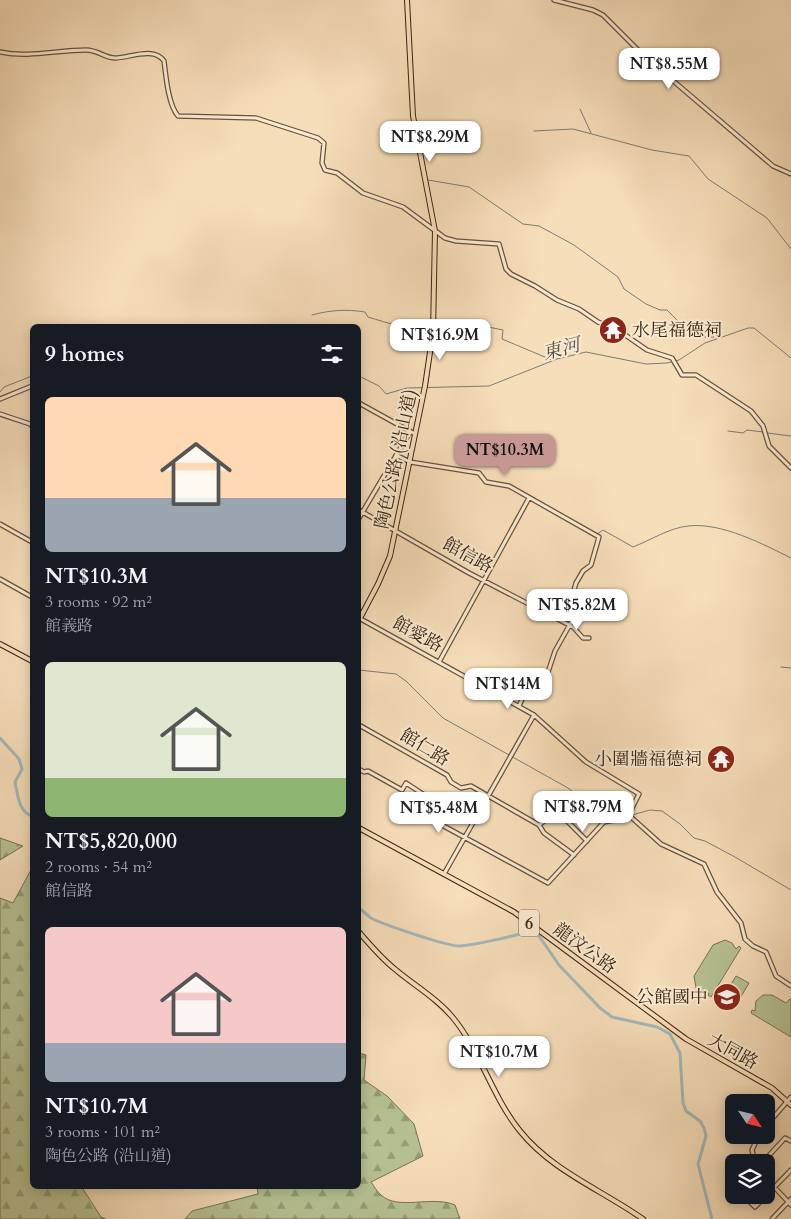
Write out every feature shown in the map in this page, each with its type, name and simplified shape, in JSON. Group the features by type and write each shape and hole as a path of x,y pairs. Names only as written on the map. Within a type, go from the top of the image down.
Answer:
{"main road":[{"name":"陶色公路 (沿山道)","path":"361,614 386,566 396,531 424,393 434,332 435,231 413,116 408,0"},
{"path":"0,644 30,660"},
{"name":"龍汶公路","path":"361,829 514,912 686,1039"},
{"path":"361,934 384,960 454,1019 508,1114 534,1147 560,1168 643,1219"},
{"name":"大同路","path":"686,1039 760,1081 789,1103"}],"street":[{"path":"554,0 592,10 603,15 626,40 678,86 773,166 791,174"},
{"path":"0,52 22,55 85,50 102,52 114,58 140,54 161,57 166,86 174,112 178,116 256,118 300,134 318,138 324,143 322,163 325,170 338,173 363,193 402,207 435,231 456,242 499,244 504,262 511,274 557,300 579,309 598,322 618,330 647,350 673,361 682,376 696,375 751,411 764,426 769,446 791,468"},
{"path":"0,399 30,387"},
{"path":"361,404 415,434"},
{"path":"0,414 30,424"},
{"path":"361,509 410,432"},
{"path":"396,455 410,462 479,473 486,482 509,486 599,537 591,565 583,571 576,583 570,603 572,619 555,651 545,681 530,684 519,706"},
{"path":"438,662 529,498"},
{"name":"館信路","path":"361,512 568,627 573,627 583,638 589,638"},
{"path":"0,524 30,541"},
{"path":"0,579 30,596"},
{"name":"館愛路","path":"361,619 534,715 586,762 640,794 629,814 631,817"},
{"path":"444,874 534,715"},
{"name":"館仁路","path":"361,726 447,774 451,782 461,788 470,786 540,825 544,833 574,855"},
{"path":"361,770 368,771 402,790 406,783 439,806 430,818 548,883 604,822 631,817 661,844 704,864 717,892 740,923 744,939 766,952 776,976 791,986"},
{"path":"540,825 553,814 566,820 587,841"},
{"path":"775,1117 789,1103 791,1097"},
{"path":"770,1154 785,1138 791,1141"},
{"path":"775,1187 791,1170"},
{"path":"772,1219 790,1202 775,1189"}],"green space":[{"path":"0,838 23,846 0,860"},
{"path":"30,872 30,1189 83,1189 101,1217 106,1219 0,1219 0,898 13,903"},
{"path":"725,940 732,943 736,949 739,946 741,948 711,997 708,995 709,993 703,993 696,988 694,976 713,945"},
{"path":"736,976 749,983 739,1000 726,993"},
{"path":"763,995 772,995 786,1003 791,998 791,1037 751,1013 752,1010 755,1011 756,1001"},
{"path":"361,1054 366,1055 364,1080 387,1096 414,1124 423,1156 371,1182 380,1194 388,1200 406,1203 436,1201 455,1205 460,1219 185,1219 192,1211 258,1194 257,1189 361,1189"}],"waterway":[{"path":"580,109 591,133"},
{"path":"534,131 573,129 652,150 689,156 708,179 767,218 791,249"},
{"path":"428,180 469,187 523,224 539,226 574,245 618,277 624,289 646,304 660,310 667,310 690,333 697,337 720,337"},
{"path":"312,315 338,310 358,311 365,312 368,317 400,326 431,329"},
{"path":"435,328 460,326 464,322 503,330 502,339 552,360"},
{"name":"東河","path":"361,377 379,386 386,394 407,388 489,386 557,359 586,352 646,364 667,363 679,360 705,343 748,328 754,328 791,358"},
{"name":"東河","path":"0,392 4,387 30,377"},
{"path":"728,431 743,433 747,430 763,432"},
{"path":"767,433 791,436"},
{"path":"597,534 603,530 633,547 681,527 714,527 741,535 791,558"},
{"path":"781,667 791,668"},
{"path":"361,670 396,674 406,681 443,718 568,788 607,819 623,817"},
{"path":"0,738 19,759 22,769 15,782 21,806 30,815"},
{"path":"632,815 650,810 662,811 680,824 694,838 705,841 735,857 791,890"},
{"path":"361,910 378,921 416,935 453,945 477,944 529,932 539,936 559,965 600,1008 612,1017 657,1027 670,1034 680,1053 683,1103 686,1111 700,1121 706,1136 698,1164 712,1219"}],"place":[{"name":"水尾福德祠","path":"613,330"},
{"name":"小圍牆福德祠","path":"721,759"},
{"name":"公館國中","path":"727,997"}]}
